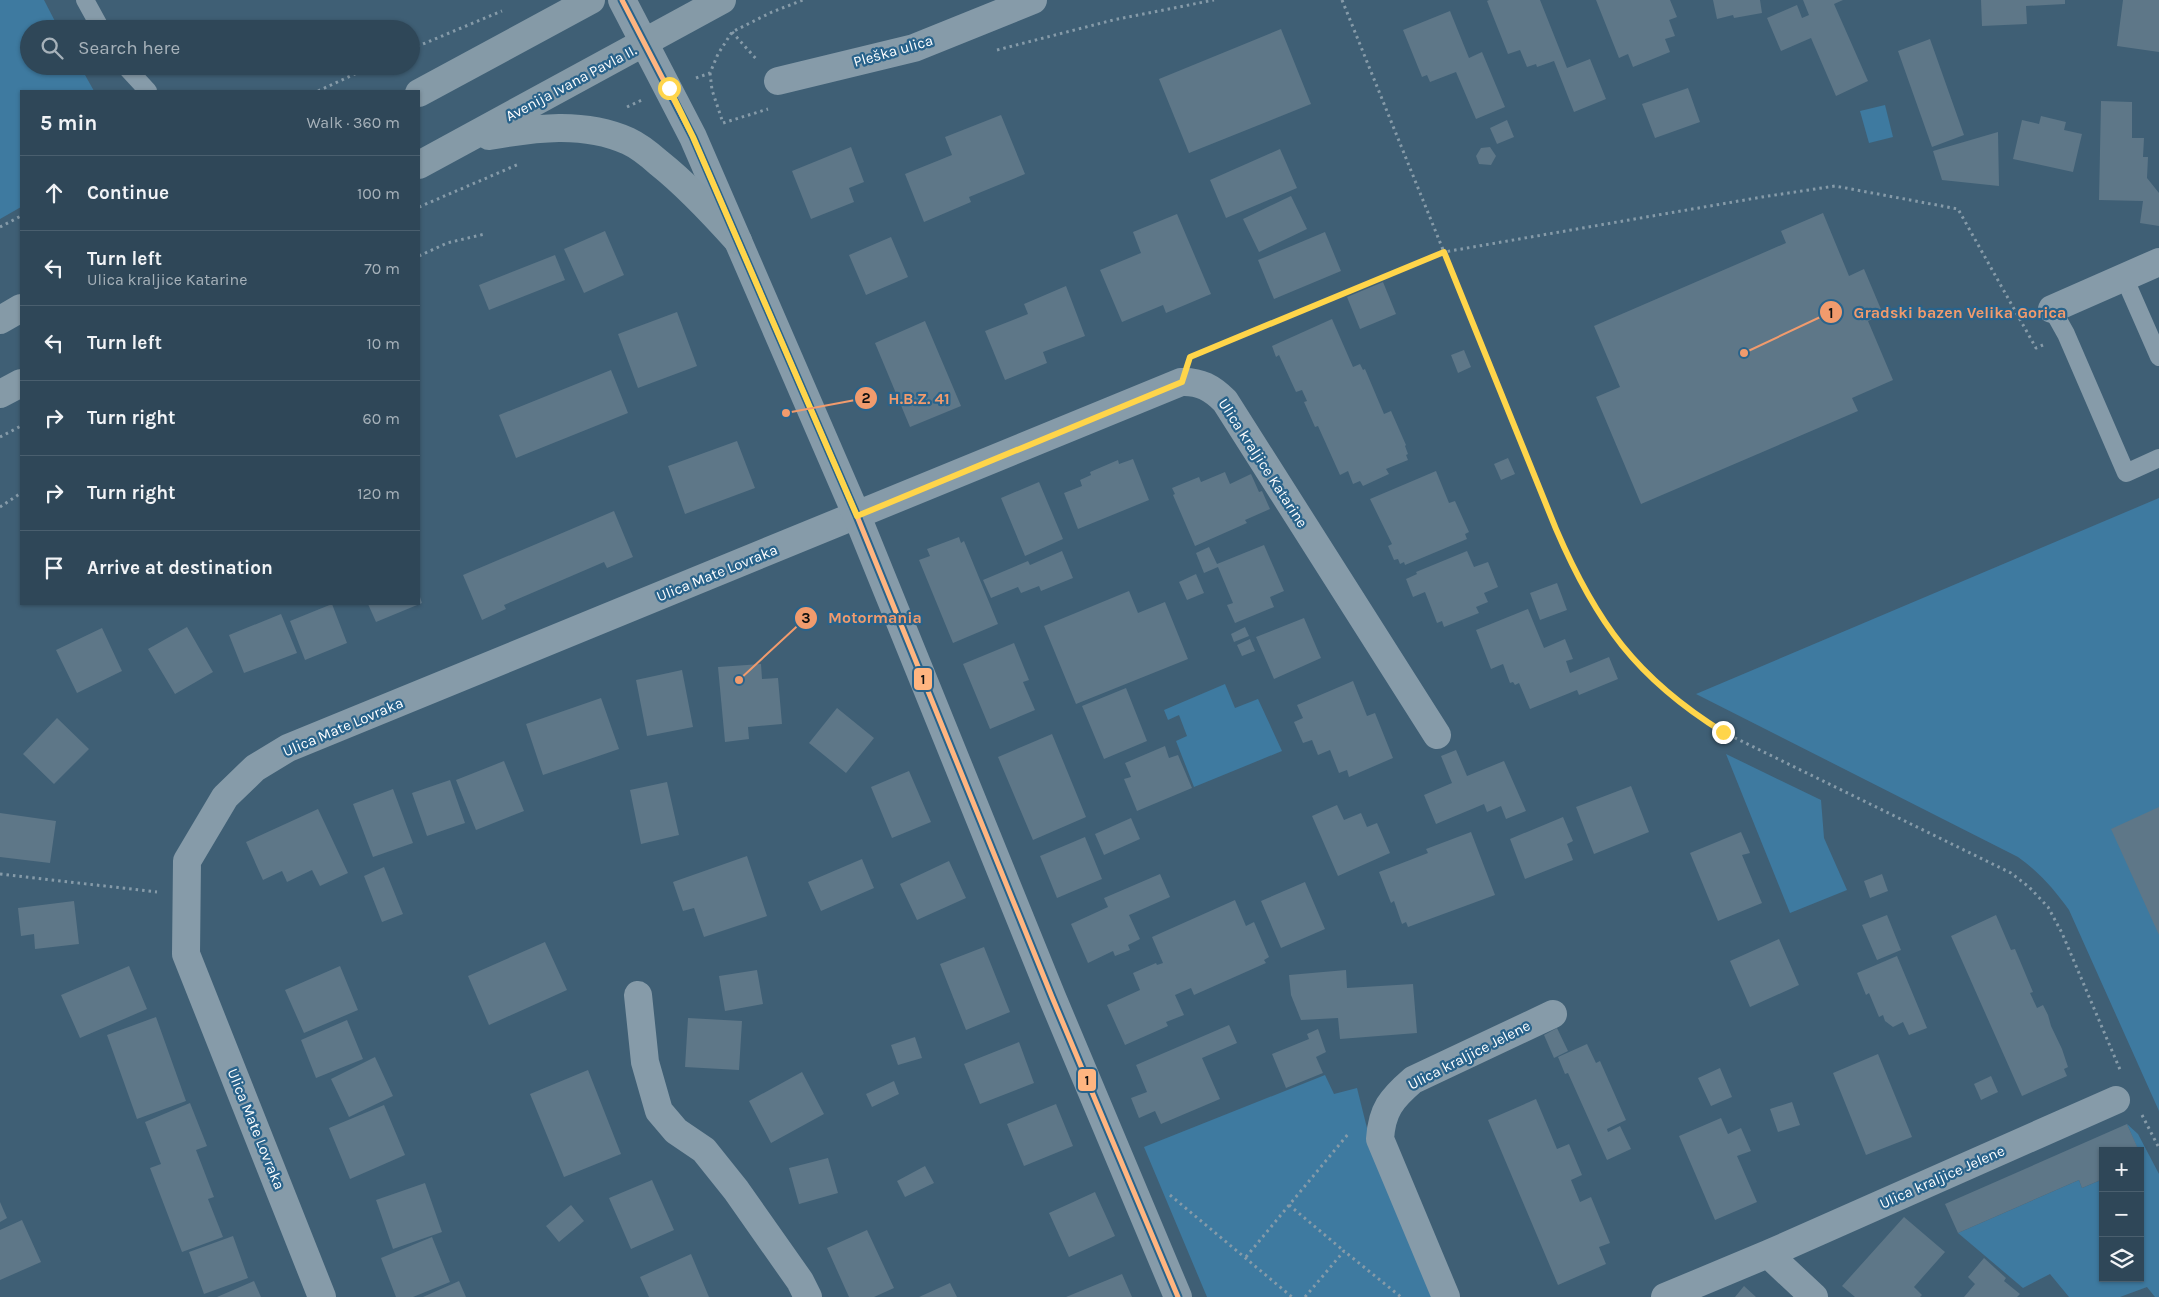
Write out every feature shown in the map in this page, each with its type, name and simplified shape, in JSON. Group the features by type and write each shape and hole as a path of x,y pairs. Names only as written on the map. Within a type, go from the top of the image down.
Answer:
{"main road":[{"path":"420,91 591,0"},
{"name":"Avenija Ivana Pavla II.","path":"420,164 722,0"},
{"path":"463,141 531,128 565,127 591,130 628,141 649,154 676,177 701,200 738,241"},
{"path":"0,320 20,309"},
{"path":"0,394 20,384"}],"street":[{"path":"622,0 693,137 857,516 1056,1006 1178,1297"},
{"name":"Pleška ulica","path":"778,81 914,48 1033,0"},
{"path":"2052,309 2159,262"},
{"name":"Ulica kraljice Katarine","path":"857,516 1182,382 1195,381 1206,385 1225,401 1437,735"},
{"name":"Ulica Mate Lovraka","path":"322,1297 186,954 185,895 187,861 225,796 255,768 288,748 857,516"},
{"path":"638,995 645,1062 659,1111 676,1131 704,1150 800,1281 808,1297"},
{"name":"Ulica kraljice Jelene","path":"1446,1297 1380,1139 1381,1122 1387,1107 1412,1080 1553,1014"},
{"name":"Ulica kraljice Jelene","path":"1665,1297 1768,1254 2126,1095"},
{"path":"1768,1254 1814,1297"}],"lane":[{"path":"85,0 96,20"},
{"path":"133,75 147,90"},
{"path":"2124,277 2159,356"},
{"path":"2052,309 2066,334 2126,473 2159,458"}],"path":[{"path":"778,81 732,32 772,12 803,0"},
{"path":"1342,0 1574,571 1602,620 1622,647 1648,676 1694,714 1723,732 2011,873 2029,887 2048,907 2062,933 2126,1095 2159,1148"},
{"path":"420,46 504,10"},
{"path":"320,90 353,75"},
{"path":"420,207 520,163"},
{"path":"1182,382 1190,357 1444,252 1762,196 1835,186 1958,209 2036,348"},
{"path":"0,228 20,217"},
{"path":"420,256 447,243 485,234"},
{"path":"0,437 20,427"},
{"path":"0,507 20,494"},
{"path":"0,874 185,895"},
{"path":"1246,1257 1351,1130"},
{"path":"1169,1195 1292,1297"},
{"path":"1289,1205 1401,1297"},
{"path":"1304,1297 1344,1251"}],"shaded area":[{"path":"0,0 44,0 54,20 20,20 20,75 85,75 93,90 20,90 20,208 0,219"},
{"path":"1885,105 1893,137 1869,143 1860,111"},
{"path":"2159,498 2159,1111 2069,910 2052,888 2033,869 2018,857 1696,694"},
{"path":"1225,684 1235,708 1258,699 1282,751 1194,787 1176,741 1187,736 1179,715 1168,720 1164,710"},
{"path":"1726,754 1821,800 1824,838 1847,890 1790,913"},
{"path":"1325,1075 1334,1094 1357,1088 1370,1140 1435,1297 1207,1297 1144,1147"},
{"path":"2127,1124 2138,1134 2159,1174 2159,1297 2155,1297 2147,1287 2120,1297 2069,1297 2050,1274 2023,1288 1958,1233 2079,1180 2082,1188 2099,1181 2099,1282 2144,1282 2144,1147 2137,1147"}],"building":[{"path":"1540,0 1567,68 1590,59 1606,99 1574,112 1554,61 1537,67 1536,64 1527,67 1520,50 1508,54 1487,1"},
{"path":"1596,0 1670,0 1677,17 1669,20 1675,36 1665,39 1670,52 1633,67 1628,54 1619,58"},
{"path":"1713,0 1760,0 1762,13 1734,18 1733,15 1717,19"},
{"path":"1803,0 1843,0 1834,4 1868,81 1836,96 1811,38 1781,51 1767,18 1797,5 1802,18 1809,15"},
{"path":"1981,0 2065,0 2065,4 2026,6 2027,24 1982,26"},
{"path":"2123,0 2159,0 2159,52 2117,46"},
{"path":"1450,11 1469,58 1482,52 1505,107 1476,119 1456,72 1430,82 1427,75 1422,77 1403,30"},
{"path":"1281,29 1311,104 1189,153 1159,79"},
{"path":"1930,39 1964,135 1932,147 1898,51"},
{"path":"1688,88 1700,122 1655,138 1642,104"},
{"path":"2101,101 2132,102 2132,138 2144,138 2143,157 2148,157 2147,178 2159,193 2159,226 2140,223 2143,201 2099,200"},
{"path":"1001,115 1025,174 969,197 971,202 924,222 905,174 952,155 945,137"},
{"path":"2041,116 2066,122 2064,130 2082,134 2073,172 2013,159 2022,120 2039,124"},
{"path":"1507,120 1514,137 1497,144 1490,128"},
{"path":"1998,132 1999,186 1942,180 1933,151"},
{"path":"851,147 864,182 849,188 854,202 811,219 792,171"},
{"path":"1490,147 1496,156 1491,165 1479,164 1476,156 1481,148"},
{"path":"1280,149 1297,188 1226,218 1210,180"},
{"path":"1291,196 1307,229 1259,252 1243,219"},
{"path":"1823,213 1849,276 1864,269 1883,314 1868,321 1893,380 1852,398 1858,411 1641,504 1596,397 1620,387 1594,326 1786,243 1781,231"},
{"path":"1177,214 1211,294 1166,313 1163,305 1122,322 1100,270 1141,253 1133,232"},
{"path":"605,231 624,275 584,293 564,249"},
{"path":"1325,232 1341,271 1274,299 1258,260"},
{"path":"891,237 908,277 866,295 849,255"},
{"path":"555,255 565,280 489,310 479,285"},
{"path":"1383,282 1396,314 1360,329 1347,297"},
{"path":"1066,286 1085,336 1043,352 1047,363 1005,380 985,331 1028,314 1024,304"},
{"path":"677,312 697,366 638,388 618,334"},
{"path":"1332,319 1353,367 1360,364 1363,370 1365,369 1384,414 1391,411 1408,454 1406,455 1408,460 1386,469 1389,474 1363,486 1360,481 1353,484 1348,471 1340,475 1318,426 1315,427 1304,402 1307,401 1302,390 1296,392 1279,355 1276,357 1272,346"},
{"path":"925,321 961,406 910,427 875,343"},
{"path":"1464,350 1471,367 1458,373 1451,355"},
{"path":"611,370 628,413 516,458 499,415"},
{"path":"737,441 755,488 685,514 668,466"},
{"path":"1508,458 1515,474 1501,480 1494,464"},
{"path":"1133,459 1149,500 1078,529 1064,493 1082,486 1080,480 1091,475 1090,472 1118,460 1119,464"},
{"path":"1436,471 1449,503 1455,501 1469,532 1465,534 1467,539 1405,565 1404,562 1400,564 1398,559 1394,560 1388,546 1392,544 1370,499"},
{"path":"1225,472 1230,484 1251,474 1259,492 1262,491 1270,509 1245,520 1247,523 1195,546 1173,495 1175,494 1172,488 1199,477 1201,482"},
{"path":"1039,482 1063,539 1025,556 1001,498"},
{"path":"614,511 633,557 607,568 604,562 504,605 506,609 482,620 463,575"},
{"path":"959,537 961,543 964,541 998,624 953,643 919,560 930,556 927,549"},
{"path":"1264,545 1284,591 1270,597 1274,607 1235,623 1227,605 1233,603 1218,567 1204,573 1196,553 1209,547 1217,564"},
{"path":"1062,551 1073,578 1041,591 1039,586 1021,593 1018,587 991,598 983,580 1028,561 1030,565"},
{"path":"1467,551 1474,567 1488,562 1498,587 1484,593 1488,602 1476,607 1479,613 1444,627 1442,621 1437,623 1425,592 1413,597 1406,579 1417,574 1416,572"},
{"path":"1196,574 1204,593 1187,600 1179,582"},
{"path":"1557,583 1567,610 1540,620 1530,593"},
{"path":"1129,591 1138,613 1165,602 1188,659 1076,704 1044,626"},
{"path":"332,605 347,643 305,660 290,621"},
{"path":"368,605 417,605 376,622"},
{"path":"1528,609 1544,648 1565,639 1573,659 1566,661 1570,673 1609,657 1618,679 1579,695 1577,690 1530,709 1519,683 1515,685 1513,682 1510,683 1503,664 1491,669 1476,630"},
{"path":"281,614 297,653 244,673 229,635"},
{"path":"1304,618 1321,658 1274,679 1256,637"},
{"path":"187,627 213,672 175,694 148,649"},
{"path":"1245,627 1249,636 1234,642 1231,634"},
{"path":"102,628 122,671 77,693 56,650"},
{"path":"1250,639 1255,651 1242,656 1237,645"},
{"path":"1014,643 1029,680 1023,682 1035,710 990,729 963,664"},
{"path":"761,664 762,679 778,678 782,724 748,727 749,739 725,742 718,667"},
{"path":"682,670 693,727 647,736 636,680"},
{"path":"1353,681 1367,716 1375,713 1393,758 1349,777 1347,770 1339,773 1330,750 1318,755 1312,740 1303,743 1294,722 1303,718 1297,705"},
{"path":"1126,688 1147,741 1104,759 1082,706"},
{"path":"601,698 619,749 543,775 526,724"},
{"path":"837,708 874,738 846,773 809,743"},
{"path":"57,718 89,749 54,784 23,754"},
{"path":"1052,734 1086,817 1033,840 998,757"},
{"path":"1165,746 1169,758 1178,755 1192,788 1137,811 1124,779 1131,777 1125,763"},
{"path":"1456,750 1467,776 1504,761 1526,811 1506,819 1501,806 1487,812 1484,804 1436,824 1424,795 1452,783 1441,756"},
{"path":"504,761 524,811 476,830 456,780"},
{"path":"909,771 931,822 892,838 871,787"},
{"path":"450,780 465,823 427,836 412,793"},
{"path":"667,782 679,835 641,844 630,790"},
{"path":"1631,786 1649,832 1594,854 1576,807"},
{"path":"393,789 413,843 373,857 353,804"},
{"path":"1337,805 1344,820 1361,813 1367,827 1377,823 1390,853 1338,876 1312,816"},
{"path":"2159,807 2159,935 2111,829"},
{"path":"318,809 348,873 320,886 312,870 287,882 282,871 263,880 246,842"},
{"path":"0,813 56,821 50,863 0,857"},
{"path":"1563,817 1573,841 1567,844 1573,860 1525,879 1510,839"},
{"path":"1131,818 1140,839 1104,855 1095,834"},
{"path":"1471,832 1495,895 1408,927 1406,922 1402,924 1394,901 1391,903 1379,872 1428,853 1426,849"},
{"path":"1741,832 1750,853 1742,855 1762,903 1718,921 1690,853"},
{"path":"1085,837 1102,879 1057,898 1040,856"},
{"path":"747,856 767,916 704,937 694,908 683,911 673,882"},
{"path":"862,859 874,888 821,911 808,882"},
{"path":"949,861 966,898 917,920 900,884"},
{"path":"384,867 403,914 382,922 364,876"},
{"path":"1160,874 1170,897 1129,915 1140,939 1128,945 1130,950 1115,956 1113,951 1088,963 1071,924 1108,907 1104,898"},
{"path":"1882,874 1888,891 1870,898 1864,881"},
{"path":"1305,882 1325,929 1281,948 1261,901"},
{"path":"1235,900 1246,926 1254,922 1269,957 1264,960 1266,963 1194,995 1191,988 1175,995 1184,1015 1166,1022 1168,1026 1125,1045 1107,1005 1140,990 1133,973 1156,963 1157,965 1163,963 1152,937"},
{"path":"74,901 79,944 35,949 34,934 21,936 18,908"},
{"path":"1887,915 1901,950 1877,960 1862,925"},
{"path":"1996,915 2011,950 2015,949 2033,992 2030,993 2037,1008 2043,1005 2048,1015 2068,1067 2064,1069 2067,1076 2022,1096 1951,936"},
{"path":"1779,939 1799,985 1750,1007 1730,961"},
{"path":"545,942 567,990 489,1025 468,976"},
{"path":"984,947 1010,1012 966,1030 940,964"},
{"path":"1897,956 1927,1028 1909,1035 1903,1022 1893,1027 1885,1021 1883,1015 1879,1017 1869,993 1866,995 1857,973"},
{"path":"129,966 147,1009 80,1038 61,995"},
{"path":"340,966 358,1010 304,1033 285,990"},
{"path":"757,970 763,1004 725,1011 719,976"},
{"path":"1346,970 1347,988 1413,984 1417,1033 1340,1039 1338,1018 1301,1020 1291,995 1289,975"},
{"path":"156,1017 186,1101 137,1119 107,1035"},
{"path":"688,1018 742,1021 739,1070 685,1067"},
{"path":"347,1020 363,1059 316,1078 301,1040"},
{"path":"1229,1025 1237,1043 1202,1058 1220,1099 1161,1124 1155,1111 1139,1118 1131,1098 1147,1092 1136,1065"},
{"path":"1557,1028 1568,1051 1554,1058 1544,1035"},
{"path":"1318,1029 1326,1052 1316,1057 1323,1073 1286,1088 1272,1054 1309,1039 1307,1034"},
{"path":"915,1037 922,1058 898,1065 891,1045"},
{"path":"1019,1042 1034,1083 980,1104 964,1064"},
{"path":"1587,1044 1596,1063 1600,1061 1626,1120 1607,1129 1608,1132 1620,1126 1631,1149 1607,1160 1568,1073 1565,1074 1558,1057"},
{"path":"1878,1054 1912,1137 1866,1155 1833,1073"},
{"path":"375,1057 393,1096 349,1117 331,1079"},
{"path":"1720,1068 1732,1097 1711,1106 1698,1078"},
{"path":"588,1070 621,1154 564,1177 530,1094"},
{"path":"802,1072 824,1114 771,1143 749,1101"},
{"path":"1991,1076 1998,1092 1981,1100 1974,1084"},
{"path":"894,1081 899,1094 872,1107 866,1094"},
{"path":"1536,1099 1557,1149 1569,1144 1582,1175 1571,1180 1580,1202 1591,1197 1610,1243 1599,1247 1606,1264 1558,1285 1488,1120"},
{"path":"1792,1102 1800,1125 1778,1132 1770,1109"},
{"path":"190,1103 207,1146 196,1150 214,1197 208,1199 223,1237 182,1252 150,1168 161,1164 145,1122"},
{"path":"1056,1104 1073,1146 1024,1166 1007,1124"},
{"path":"384,1105 405,1155 350,1179 329,1128"},
{"path":"1721,1118 1728,1134 1741,1128 1751,1151 1737,1156 1757,1202 1715,1220 1679,1136"},
{"path":"2127,1124 2137,1147 2099,1147 2099,1181 2082,1188 2079,1180 1958,1233 1945,1204"},
{"path":"828,1158 838,1193 799,1204 789,1168"},
{"path":"925,1166 934,1183 905,1197 897,1181"},
{"path":"652,1180 674,1230 631,1249 609,1198"},
{"path":"425,1183 442,1232 393,1249 376,1200"},
{"path":"1095,1192 1115,1236 1069,1257 1049,1213"},
{"path":"0,1202 7,1218 0,1222"},
{"path":"571,1205 584,1221 559,1242 546,1226"},
{"path":"1904,1217 1945,1252 1914,1287 1922,1295 1920,1297 1855,1297 1842,1286"},
{"path":"22,1220 41,1262 0,1280 0,1230"},
{"path":"867,1230 894,1288 874,1297 849,1297 827,1248"},
{"path":"233,1236 248,1278 204,1294 189,1252"},
{"path":"432,1237 450,1282 413,1297 396,1297 381,1258"},
{"path":"691,1254 709,1297 649,1297 640,1277"},
{"path":"1984,1258 2006,1278 2004,1281 2020,1294 2017,1297 1964,1297 1975,1284 1968,1277"},
{"path":"1122,1274 1132,1297 1066,1297"},
{"path":"254,1281 261,1297 217,1297"},
{"path":"459,1281 466,1297 423,1297"},
{"path":"950,1283 957,1297 919,1297"},
{"path":"1744,1286 1756,1297 1735,1297"}],"transit line":[{"name":"1","path":"622,0 693,137 857,516 1052,997 1178,1297"}],"place":[{"name":"Gradski bazen Velika Gorica","path":"1744,353"},
{"name":"H.B.Z. 41","path":"786,413"},
{"name":"Motormania","path":"739,680"}],"route":[{"path":"669,88 693,137 857,516 1182,382 1190,357 1444,252 1556,529 1574,571 1588,596 1602,620 1622,647 1648,676 1694,714 1723,732"}]}
